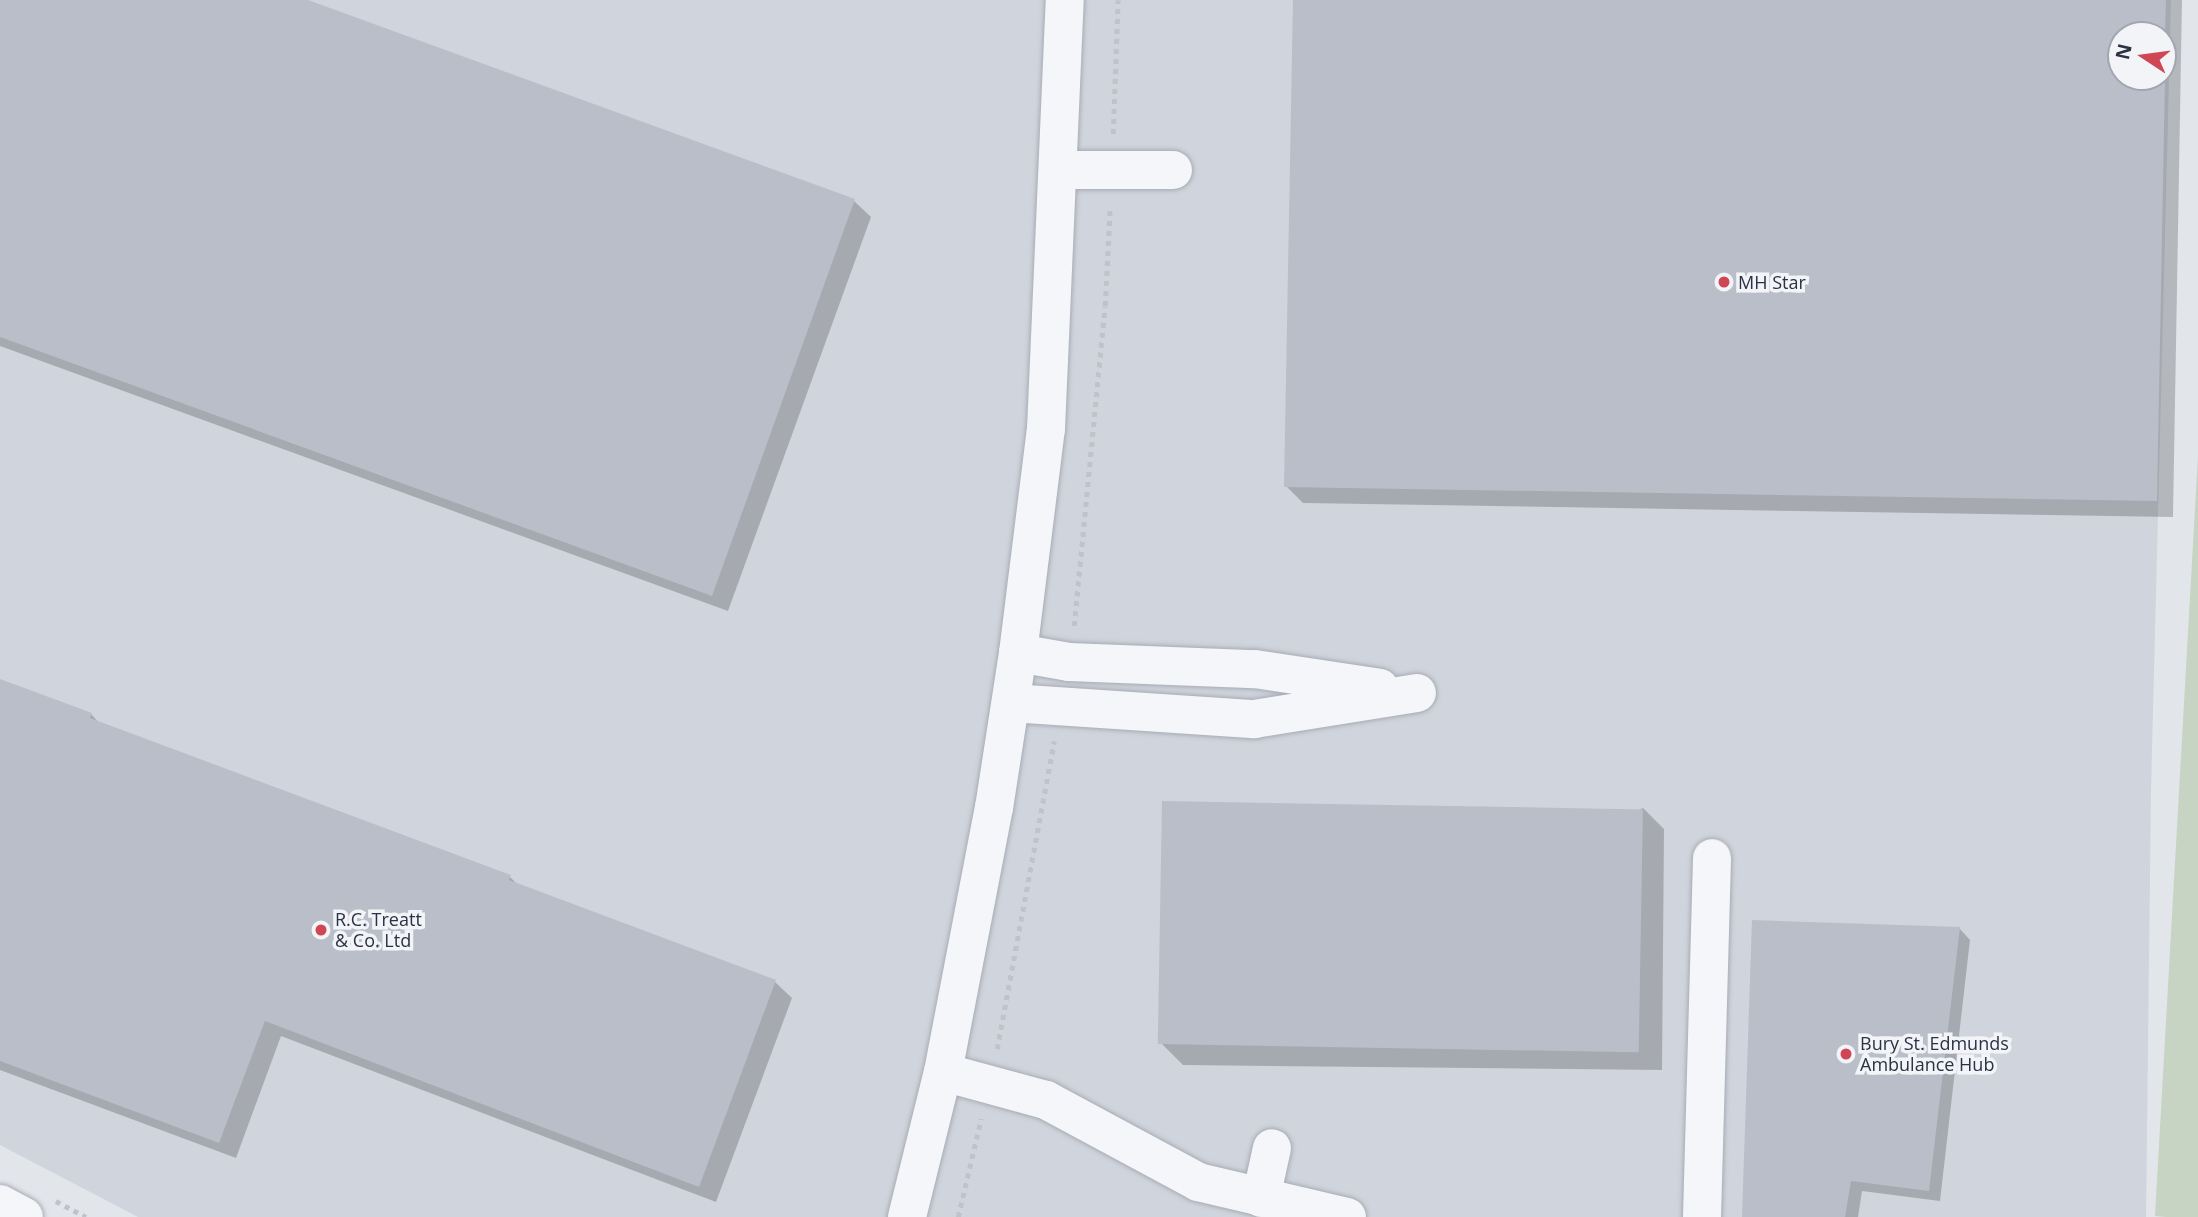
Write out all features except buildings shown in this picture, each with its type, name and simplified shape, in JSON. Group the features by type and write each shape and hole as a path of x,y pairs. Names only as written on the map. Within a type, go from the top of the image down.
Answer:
{"street":[{"path":"907,1217 943,1072 994,808 1018,653 1046,429 1065,0"},
{"path":"1059,170 1172,170"},
{"path":"1011,703 1254,719 1417,693 1255,669 1069,662 1018,653"},
{"path":"1702,1217 1712,858"},
{"path":"943,1072 1046,1100 1198,1182 1347,1217"},
{"path":"1261,1198 1272,1148"},
{"path":"0,1204 24,1217"}],"shaded area":[{"path":"0,0 2171,0 2170,21 2107,21 2107,91 2169,91 2151,790 2146,1217 138,1217 0,1145"}],"green space":[{"path":"2198,456 2198,1217 2166,1217 2155,1216"}],"place":[{"name":"MH Star","path":"1724,282"},
{"name":"R.C. Treatt & Co. Ltd","path":"321,930"},
{"name":"Bury St. Edmunds Ambulance Hub","path":"1846,1054"}]}
